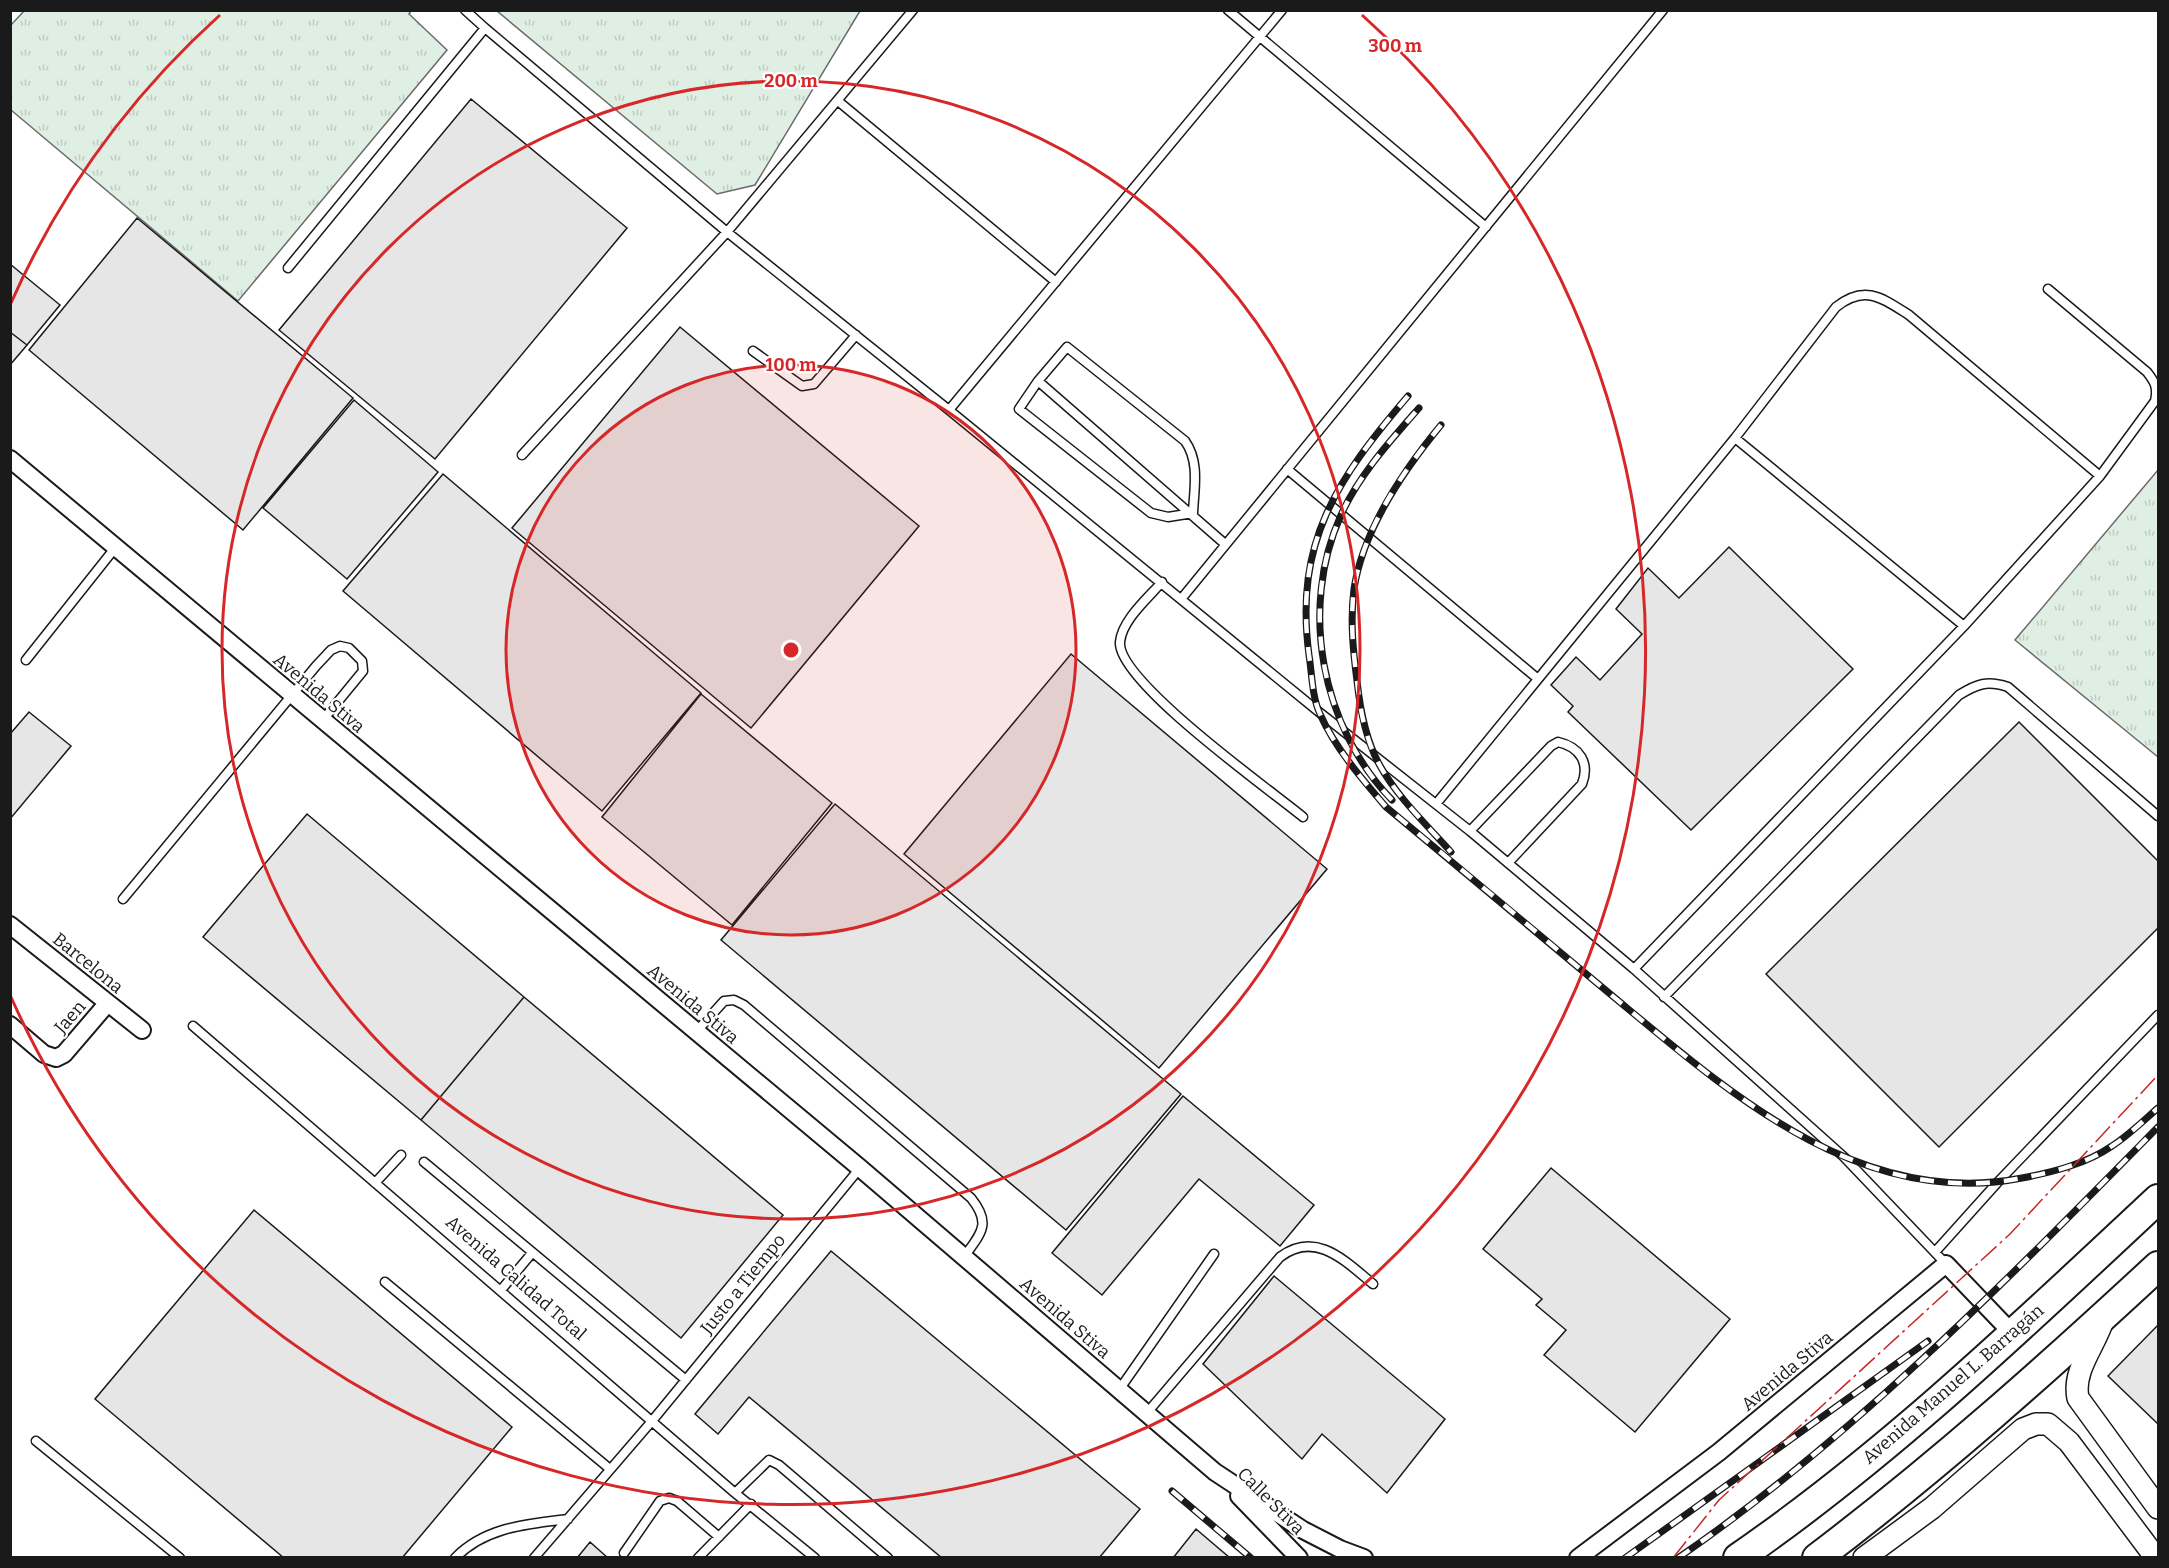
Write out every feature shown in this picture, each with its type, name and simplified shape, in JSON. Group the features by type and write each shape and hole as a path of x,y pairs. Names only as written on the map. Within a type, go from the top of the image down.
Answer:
{"highway":[{"name":"Avenida Manuel L. Barragán","path":"1738,1557 1778,1530 1915,1420 2013,1334 2158,1199"},
{"path":"1817,1557 1910,1486 2044,1373 2158,1266"}],"street":[{"name":"Avenida Stiva","path":"10,459 290,695 860,1168 1215,1472 1303,1530 1340,1549 1365,1557"},
{"name":"Barcelona","path":"10,925 106,1005 142,1030"},
{"name":"Jaen","path":"10,1025 44,1054 56,1058 64,1054 106,1005"},
{"name":"Avenida Stiva","path":"1576,1557 1719,1452 1941,1258"},
{"path":"1941,1258 2013,1334"},
{"path":"2104,1317 2099,1335 2077,1375 2075,1385 2078,1398 2158,1508"},
{"path":"1864,1557 1932,1508 2023,1429 2036,1424 2048,1424 2069,1442 2157,1557"},
{"name":"Calle Stiva","path":"1215,1472 1299,1557"}],"lane":[{"path":"465,10 727,232 1509,863 1634,969 1845,1157 1941,1258 1997,1183 2158,1015"},
{"path":"522,455 727,232 913,10"},
{"path":"1228,10 1486,227"},
{"path":"949,410 1282,10"},
{"path":"1182,598 1663,10"},
{"path":"288,268 485,28"},
{"path":"838,100 1056,282"},
{"path":"1634,969 1964,626 2100,476 2155,401 2157,392 2154,381 2147,372 2048,289"},
{"path":"1436,804 1735,438 1836,307 1857,294 1873,295 1909,315 2100,476"},
{"path":"753,351 802,386 814,384 856,335"},
{"path":"1067,347 1185,441 1193,452 1195,463 1193,513 1168,517 1151,513 1018,409 1067,347"},
{"path":"1038,381 1193,513 1225,544"},
{"path":"1735,438 1964,626"},
{"path":"1287,469 1538,679"},
{"path":"26,660 115,548"},
{"path":"1162,582 1129,621 1120,639 1122,655 1127,665 1170,709 1303,817"},
{"path":"123,899 290,695 331,650 340,646 349,648 362,661 363,671 322,721"},
{"path":"1664,997 1959,695 1976,684 1991,681 2008,687 2158,816"},
{"path":"1470,831 1551,746 1558,742 1576,750 1584,760 1586,772 1582,784 1509,863"},
{"path":"696,1032 724,1001 734,1000 744,1005 970,1198 983,1218 984,1226 964,1257"},
{"name":"Avenida Calidad Total","path":"193,1026 735,1493 813,1557"},
{"path":"375,1183 401,1155"},
{"path":"424,1162 686,1380"},
{"name":"Justo a Tiempo","path":"534,1557 652,1421 860,1168"},
{"path":"1146,1414 1280,1257 1291,1249 1302,1246 1325,1250 1344,1260 1373,1284"},
{"path":"501,1290 532,1253"},
{"path":"1119,1390 1214,1254"},
{"path":"385,1282 610,1469"},
{"path":"36,1441 180,1557"},
{"path":"735,1493 769,1460 882,1555"},
{"path":"624,1553 660,1501 669,1498 677,1501 719,1537"},
{"path":"698,1557 751,1504"},
{"path":"455,1557 464,1548 487,1535 517,1525 568,1519"}],"green space":[{"path":"24,11 411,11 409,14 447,50 238,301 11,110 11,25"},
{"path":"497,11 860,11 755,185 717,194"},
{"path":"2158,470 2158,757 2015,640"}],"building":[{"path":"471,99 627,228 435,459 279,330"},
{"path":"137,218 353,398 243,530 29,350"},
{"path":"10,264 60,305 27,345 10,332"},
{"path":"680,327 919,526 751,728 512,528"},
{"path":"10,332 27,345 10,365"},
{"path":"354,400 438,472 347,579 263,508"},
{"path":"443,474 701,693 602,811 343,591"},
{"path":"1729,547 1853,669 1691,830 1568,712 1573,706 1551,685 1576,657 1600,680 1642,634 1616,609 1648,568 1679,598"},
{"path":"1071,654 1327,869 1159,1068 904,854"},
{"path":"701,694 832,803 732,925 602,817"},
{"path":"29,712 71,746 10,819 10,734"},
{"path":"2019,722 2158,861 2158,928 1939,1147 1766,974"},
{"path":"835,804 1181,1094 1066,1230 721,940"},
{"path":"307,814 524,997 421,1120 203,937"},
{"path":"524,997 783,1215 681,1338 421,1120"},
{"path":"1183,1096 1314,1205 1280,1246 1199,1179 1102,1295 1052,1253"},
{"path":"1551,1168 1730,1319 1635,1432 1544,1355 1566,1330 1536,1305 1542,1299 1483,1249"},
{"path":"254,1210 512,1427 402,1558 284,1558 95,1399"},
{"path":"831,1251 1140,1509 1099,1558 942,1558 749,1397 718,1434 695,1414"},
{"path":"1274,1276 1445,1419 1387,1493 1322,1434 1302,1459 1203,1364"},
{"path":"2158,1325 2158,1424 2108,1376"},
{"path":"1196,1529 1230,1558 1173,1558"},
{"path":"590,1542 608,1558 577,1558"}],"railway":[{"path":"1408,396 1360,456 1326,514 1315,545 1308,579 1306,615 1315,700 1320,714 1341,751 1386,807 1700,1067 1748,1103 1798,1134 1850,1159 1905,1176 1962,1183 2022,1178 2091,1158 2124,1137 2158,1108"},
{"path":"1392,800 1368,771 1348,738 1334,702 1324,665 1320,627 1321,588 1328,551 1348,500 1376,458 1419,408"},
{"path":"1441,425 1399,481 1375,523 1359,567 1354,589 1352,624 1360,702 1374,754 1386,776 1403,799 1451,852"},
{"path":"1678,1558 1807,1461 1868,1408 1987,1298 2158,1127"},
{"path":"1625,1558 1928,1341"},
{"path":"1172,1491 1251,1558"}],"power":[{"path":"1673,1558 1719,1500 2010,1234 2158,1075"}]}
